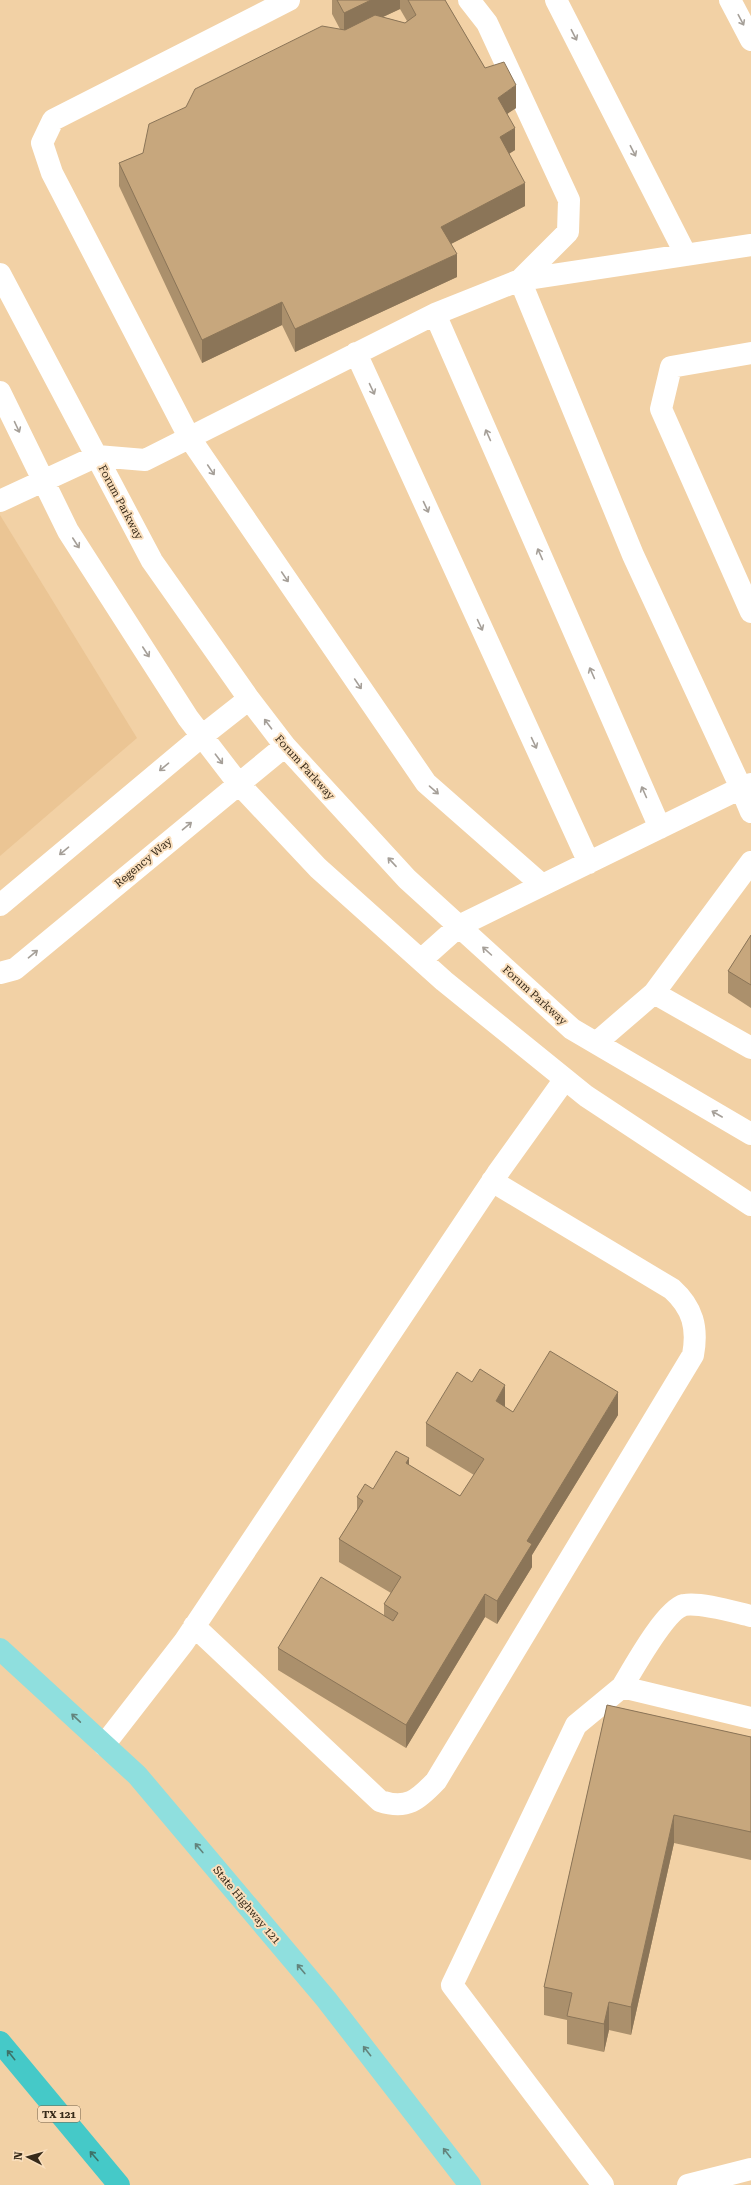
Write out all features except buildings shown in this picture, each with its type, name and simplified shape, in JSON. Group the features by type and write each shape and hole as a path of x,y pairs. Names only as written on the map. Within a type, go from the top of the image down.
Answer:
{"highway":[{"name":"TX 121","path":"0,2042 119,2185"}],"main road":[{"name":"State Highway 121","path":"0,1649 137,1775 326,1999 470,2185"}],"street":[{"path":"289,0 53,120 42,143 52,173 189,438 426,783 542,885"},
{"path":"469,0 487,23 568,200 568,232 520,280"},
{"path":"556,0 686,255"},
{"path":"730,0 751,40"},
{"path":"0,501 97,456 145,460 435,314 520,280 751,245"},
{"name":"Forum Parkway","path":"0,274 152,561 249,699 285,746 407,879 572,1029 751,1134"},
{"path":"520,280 633,555 746,786 751,812"},
{"path":"435,314 660,828"},
{"path":"356,353 589,863"},
{"path":"751,353 672,367 661,409 751,612"},
{"path":"0,392 42,481 68,531 188,718 238,784 318,868 421,960 565,1079 586,1096 751,1205"},
{"path":"0,904 202,736 249,699"},
{"name":"Regency Way","path":"0,973 15,969 285,746"},
{"path":"421,960 459,926 746,786"},
{"path":"596,1043 654,993 751,862"},
{"path":"654,993 751,1048"},
{"path":"104,1745 194,1626 492,1181 565,1079"},
{"path":"194,1626 380,1801 392,1805 406,1804 422,1795 436,1781 693,1355 696,1339 695,1324 691,1310 682,1298 672,1289 492,1181"},
{"path":"603,2185 452,1985 576,1725 622,1687 666,1617 684,1605 713,1607 751,1616"},
{"path":"622,1687 751,1718"},
{"path":"688,2185 751,2169"}],"shaded area":[{"path":"0,515 137,738 0,856"}]}
